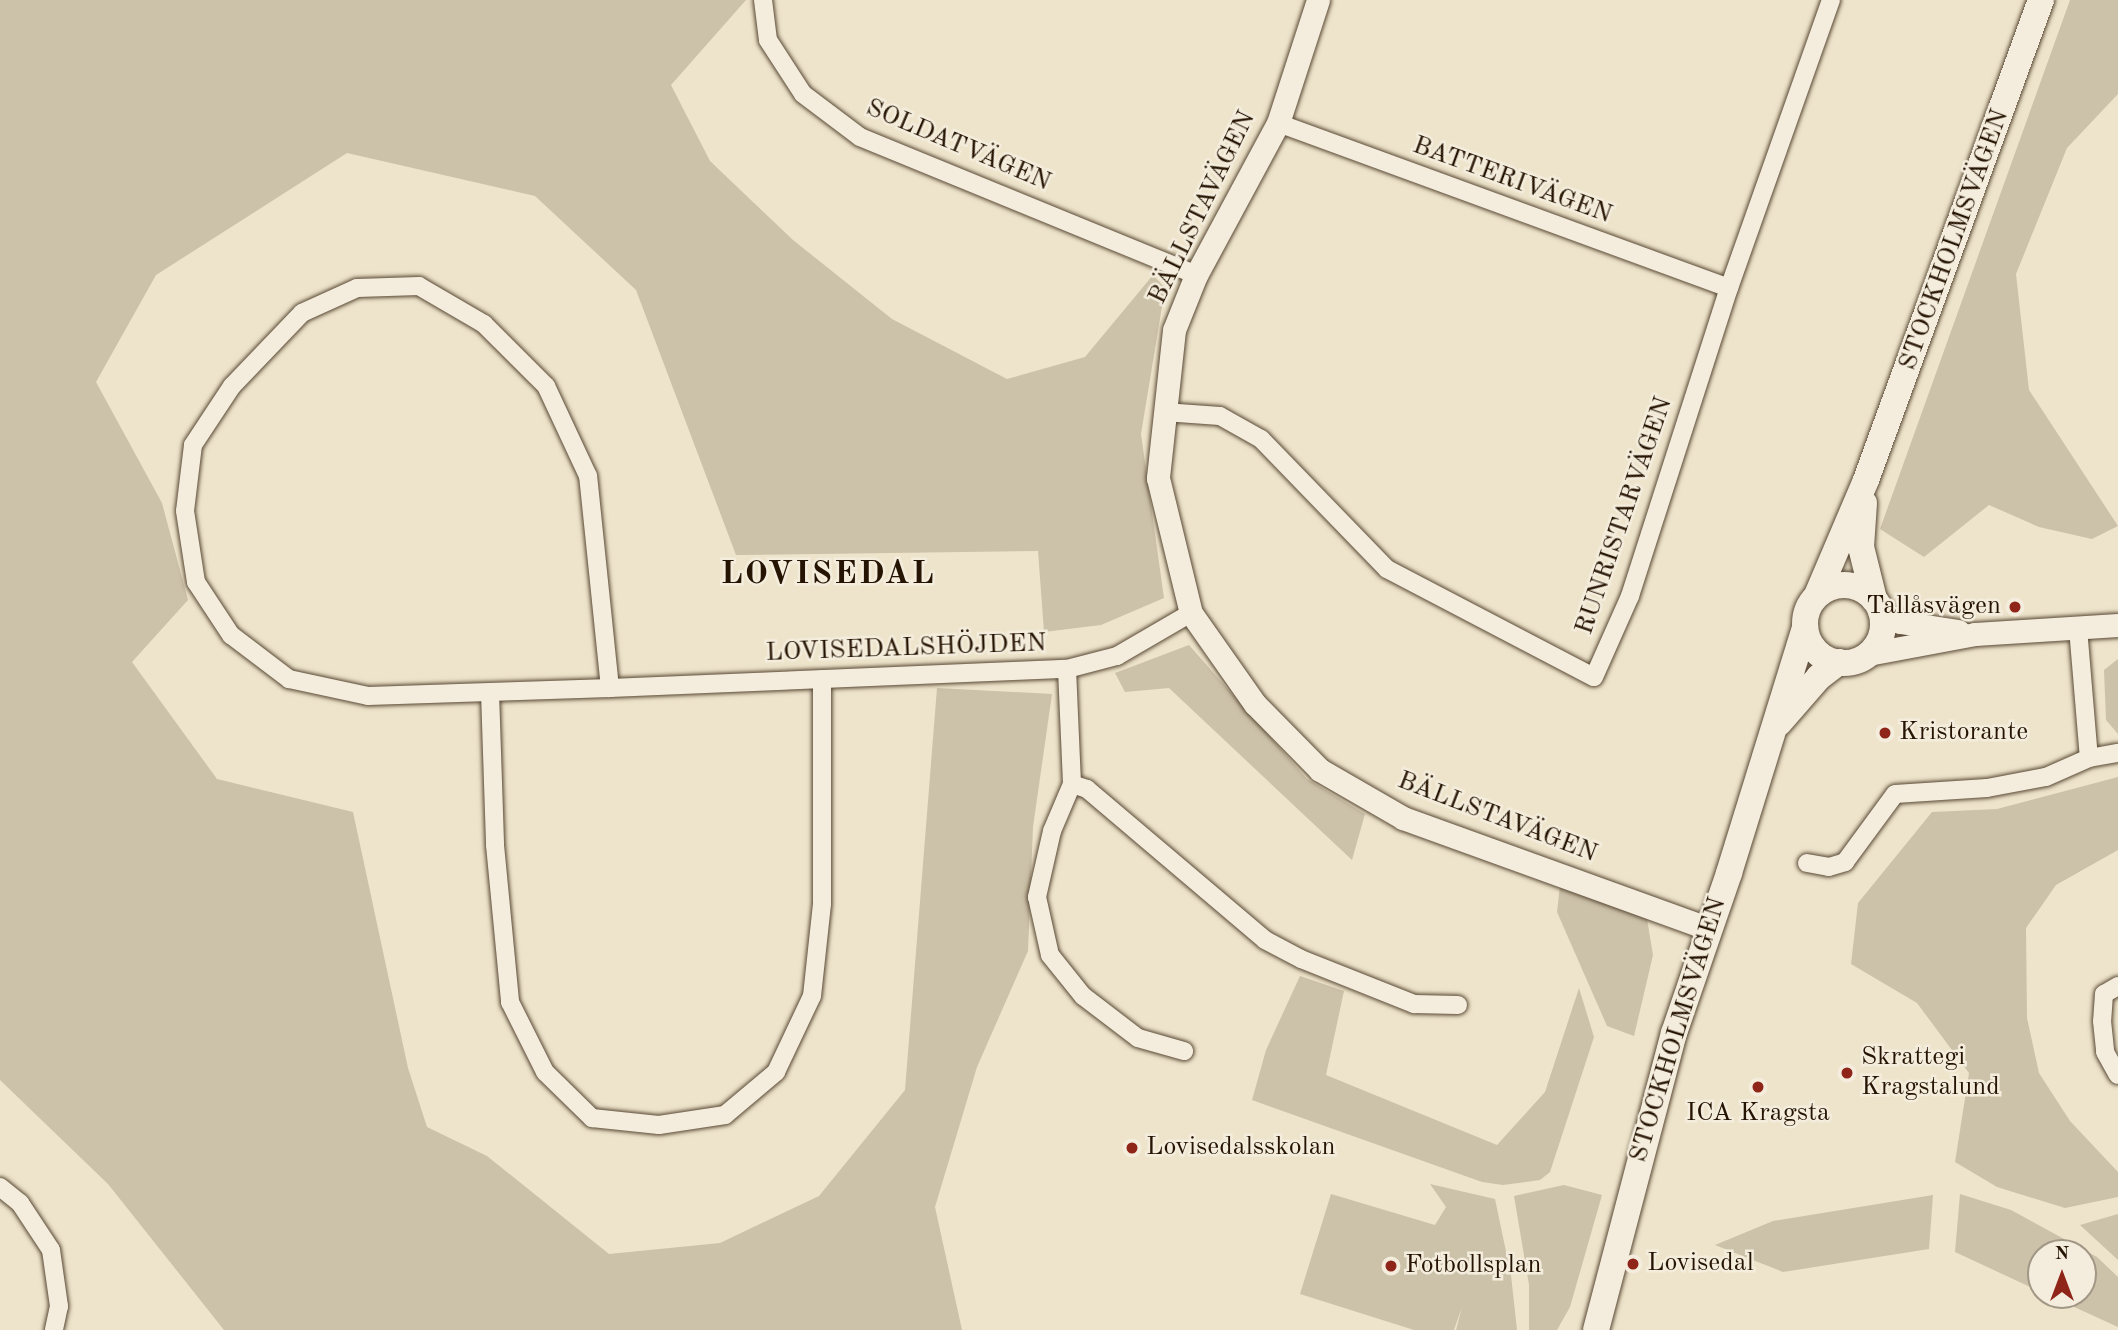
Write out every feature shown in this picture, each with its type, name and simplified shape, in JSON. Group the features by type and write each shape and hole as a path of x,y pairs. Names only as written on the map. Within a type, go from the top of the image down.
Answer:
{"main road":[{"name":"STOCKHOLMSVÄGEN","path":"1817,595 1866,480 2041,0"},
{"name":"STOCKHOLMSVÄGEN","path":"1866,480 1861,547 1877,606"},
{"path":"1850,585 1877,606 1880,639 1868,654 1839,663 1816,652 1805,627 1806,614 1817,595 1829,587 1850,585"},
{"name":"STOCKHOLMSVÄGEN","path":"1596,1330 1674,1033 1805,627"},
{"name":"STOCKHOLMSVÄGEN","path":"1771,732 1819,677 1839,663"}],"street":[{"name":"SOLDATVÄGEN","path":"763,0 768,40 803,94 860,137 1196,275"},
{"name":"BÄLLSTAVÄGEN","path":"1318,0 1278,123 1196,275 1174,330 1158,478 1191,613 1255,704 1320,770 1403,818 1536,863 1709,929"},
{"name":"RUNRISTARVÄGEN","path":"1164,412 1220,416 1261,439 1387,569 1594,677 1630,596 1729,288 1830,0"},
{"name":"BATTERIVÄGEN","path":"1278,123 1729,288"},
{"name":"LOVISEDALSHÖJDEN","path":"610,688 588,477 546,386 484,324 419,286 356,288 302,313 232,386 193,445 184,511 196,582 231,635 289,679 368,696 610,688 1067,669 1117,656 1191,613"},
{"path":"1877,606 1900,622 1975,634"},
{"path":"1868,654 1975,634 2118,625"},
{"path":"2078,628 2089,758"},
{"path":"1067,669 1072,784 1052,831 1037,897 1050,955 1083,996 1138,1038 1184,1051"},
{"path":"490,692 495,845 510,1002 545,1072 592,1118 659,1125 725,1115 776,1072 812,996 822,904 822,679"},
{"path":"1807,863 1829,867 1845,862 1895,794 1987,788 2046,777 2089,758 2118,752"},
{"path":"1072,784 1087,789 1265,940 1301,959 1414,1004 1458,1005"},
{"path":"2118,986 2104,994 2111,1051 2118,1075"},
{"path":"0,1187 20,1203 51,1250 59,1306 54,1330"}],"shaded area":[{"path":"0,0 746,0 671,85 710,161 793,240 892,319 1007,379 1085,357 1153,275 1165,288 1141,434 1164,598 1101,625 1044,632 1038,551 736,555 636,290 535,196 347,153 156,275 96,382 162,503 188,600 132,662 217,779 353,812 408,1068 427,1127 487,1156 609,1254 720,1243 819,1196 905,1090 937,688 1052,694 1033,827 1028,951 977,1067 935,1207 962,1330 224,1330 108,1184 0,1080"},
{"path":"2070,0 2118,0 2118,94 2067,148 2016,274 2029,390 2118,526 2092,539 2039,527 1989,505 1924,557 1880,529"},
{"path":"1189,645 1307,779 1365,814 1352,860 1169,688 1125,692 1115,673"},
{"path":"2118,659 2118,734 2106,720 2104,670"},
{"path":"2118,777 2118,850 2056,885 2026,928 2027,1018 2039,1073 2070,1121 2118,1172 2118,1197 2065,1208 1997,1187 1955,1162 1969,1073 1917,1003 1851,964 1858,903 1932,812 1997,809"},
{"path":"1560,885 1647,919 1653,955 1634,1036 1607,1026 1557,912"},
{"path":"1300,976 1344,991 1326,1075 1497,1145 1545,1092 1579,988 1594,1037 1550,1172 1540,1180 1503,1185 1482,1182 1252,1100 1266,1050"},
{"name":"Fotbollsplan","path":"1430,1184 1495,1199 1511,1275 1517,1330 1456,1330 1462,1307 1454,1330 1414,1330 1300,1294 1331,1194 1435,1225 1446,1207"},
{"path":"1564,1185 1602,1195 1570,1307 1557,1330 1529,1330 1529,1285 1514,1196"},
{"path":"1960,1194 2011,1210 2064,1239 2027,1239 2027,1285 1955,1252"},
{"path":"1933,1195 1929,1249 1783,1272 1715,1245 1773,1221"},
{"path":"2118,1214 2118,1260 2097,1239 2080,1225"},
{"path":"2097,1257 2118,1277 2118,1327 2079,1309 2097,1309"}],"place":[{"name":"Tallåsvägen","path":"2015,607"},
{"name":"Kristorante","path":"1885,733"},
{"name":"Skrattegi Kragstalund","path":"1847,1073"},
{"name":"ICA Kragsta","path":"1758,1087"},
{"name":"Lovisedalsskolan","path":"1132,1148"},
{"name":"Lovisedal","path":"1633,1264"},
{"name":"Fotbollsplan","path":"1391,1266"}],"district":[{"name":"LOVISEDAL","path":"828,575"}]}
